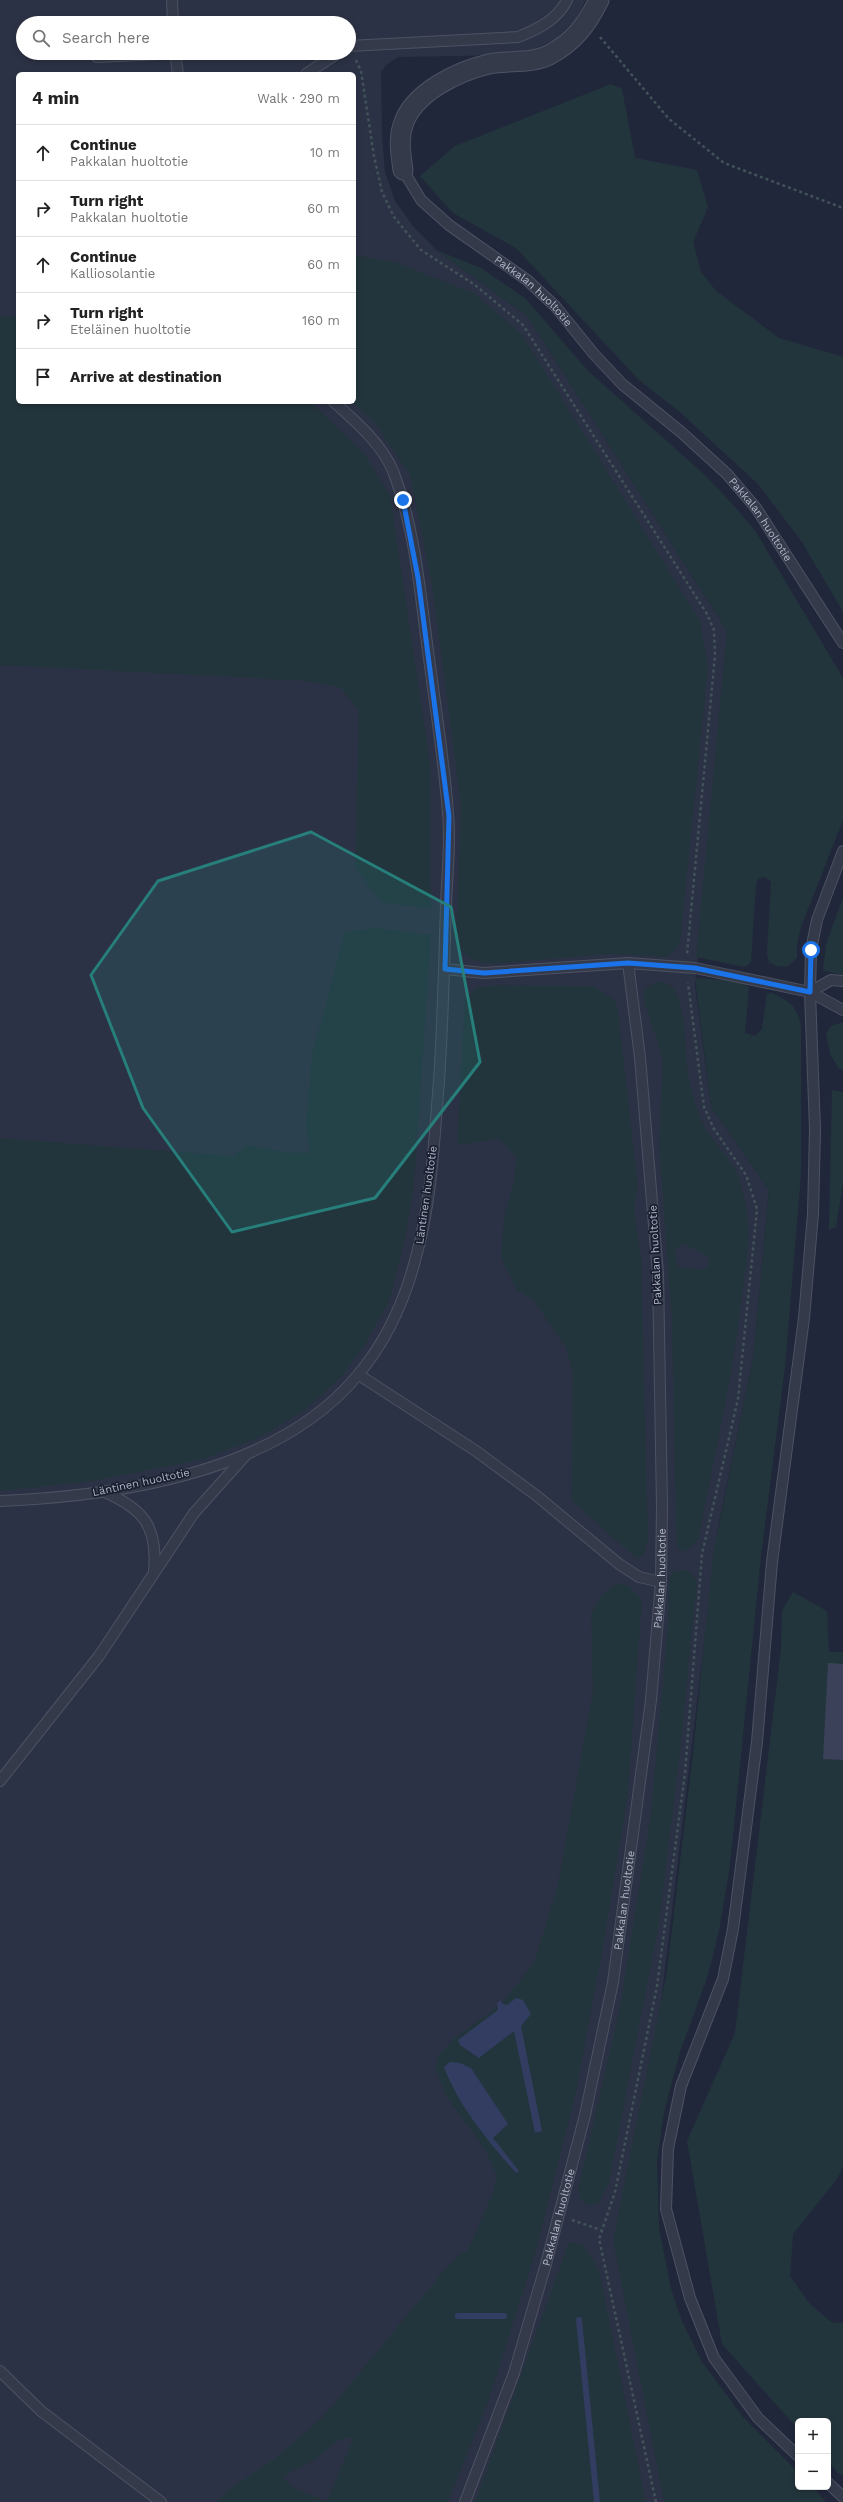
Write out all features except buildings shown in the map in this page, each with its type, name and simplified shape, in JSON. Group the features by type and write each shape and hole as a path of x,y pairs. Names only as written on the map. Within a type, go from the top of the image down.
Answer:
{"street":[{"name":"Pakkalan huoltotie","path":"403,170 400,149 403,125 413,106 431,91 460,73 490,64 525,62 548,56 570,42 588,22 599,0"}],"lane":[{"path":"172,0 173,16"},
{"path":"356,46 518,37 537,30 552,19 567,0"},
{"path":"176,60 178,72"},
{"path":"309,72 327,60"},
{"name":"Pakkalan huoltotie","path":"403,170 421,200 449,225 527,280 555,306 593,353 622,384 681,432 727,474 756,508 843,643"},
{"name":"Läntinen huoltotie","path":"0,1501 40,1499 102,1492 179,1476 247,1455 300,1427 326,1409 359,1375 373,1356 395,1317 417,1255 426,1206 434,1142 445,969 449,816 418,578 403,500 391,468 380,448 362,427 336,404"},
{"path":"796,2454 758,2418 714,2358 690,2298 666,2209 668,2149 682,2086 723,1979 733,1929 757,1742 772,1562 804,1318 813,1214 815,1130 810,992 811,950 817,920 843,851"},
{"path":"445,969 484,973 628,963 695,968 810,992 843,1010"},
{"name":"Pakkalan huoltotie","path":"465,2502 514,2373 559,2216 585,2115 613,1982 651,1700 661,1582 662,1506 658,1274 640,1057 628,963"},
{"path":"810,992 831,980 843,981"},
{"path":"359,1375 476,1451 537,1496 619,1564 639,1577 661,1582"},
{"path":"0,1781 98,1656 154,1575 194,1513 247,1455"},
{"path":"102,1492 126,1501 142,1516 152,1535 156,1552 154,1575"},
{"path":"0,2371 41,2411 161,2502"},
{"path":"831,2486 843,2497"}],"path":[{"path":"588,22 669,119 724,162 843,208"},
{"path":"559,2216 601,2230"}],"highlighted area":[{"path":"311,832 451,907 480,1062 375,1198 232,1232 143,1108 91,975 158,881"}],"shaded area":[{"path":"0,0 586,0 576,19 556,39 533,50 508,55 398,57 387,64 381,72 382,137 385,172 395,201 413,226 436,250 527,316 727,631 695,986 711,1107 769,1190 753,1358 718,1527 632,2245 683,2502 0,2502"},
{"path":"611,84 622,89 635,158 697,170 708,207 693,242 701,272 716,291 779,338 843,357 843,612 802,542 758,484 681,413 639,380 516,248 453,213 420,176 455,146"},
{"path":"436,250 481,268 526,299 587,370 706,476 756,532 843,678 843,820 801,927 797,944 797,958 787,967 777,966 769,962 767,953 771,882 765,877 759,878 756,884 751,962 745,967 696,957 727,631 527,316"},
{"path":"356,255 394,262 474,293 523,336 700,621 708,667 680,942 675,951 666,957 611,954 487,964 467,957 456,942 461,805 432,585 410,475 375,423 354,404 356,404"},
{"path":"16,316 16,404 313,404 364,453 390,495 431,770 431,909 381,902 355,867 359,712 341,688 307,681 0,665 0,317"},
{"path":"843,898 843,975 823,970 826,944"},
{"path":"376,928 431,935 414,1185 405,1240 389,1301 365,1345 340,1378 305,1410 262,1436 204,1459 87,1482 0,1491 0,1138 232,1156 248,1145 289,1153 310,1153 306,1125 312,1055 345,932"},
{"path":"695,978 737,981 749,987 745,1033 755,1036 762,1029 767,994 772,993 788,1002 797,1013 801,1025 801,1174 785,1367 761,1556 730,1865 719,1931 708,1975 680,2052 664,2112 657,2161 659,2228 671,2289 682,2321 702,2362 743,2417 795,2469 795,2490 816,2490 826,2502 664,2502 613,2240 667,1971 693,1753 713,1554 753,1358 769,1190 711,1107"},
{"path":"660,981 670,985 676,994 681,1006 688,1072 696,1105 705,1128 733,1165 739,1179 748,1215 749,1227 749,1241 734,1357 699,1537 692,1547 682,1552 678,1548 676,1533 672,1322 659,1144 663,1059 643,998 647,987","holes":["683,1244 707,1256 710,1262 705,1270 678,1267 675,1249"]},
{"path":"495,985 594,986 615,1001 618,1011 638,1187 634,1208 641,1257 648,1540 644,1553 637,1559 571,1500 573,1372 566,1348 533,1300 517,1290 501,1258 504,1216 514,1181 516,1157 499,1139 457,1145 465,999 476,988"},
{"path":"843,1022 843,1070 839,1069 830,1054 826,1033 831,1026"},
{"path":"832,1090 843,1092 843,1182 836,1227 829,1230"},
{"path":"674,1571 689,1571 697,1581 682,1734 659,1924 609,2182 599,2203 589,2206 581,2200 578,2190 620,2007 651,1813 668,1625 669,1577"},
{"path":"618,1583 629,1586 642,1599 628,1793 603,1947 575,2097 534,2257 488,2402 448,2502 217,2502 227,2491 273,2460 323,2417 442,2273 458,2256 468,2250 492,2195 497,2176 487,2153 447,2097 435,2069 438,2056 453,2039 500,2005 534,1963 558,1884 593,1691 591,1614 604,1592","holes":["354,2437 327,2501 296,2489 283,2478 317,2458 338,2441"]},
{"path":"793,1592 827,1611 829,1652 843,1652 843,2166 837,2179 793,2234 790,2276 809,2303 831,2322 843,2323 843,2475 838,2473 831,2465 831,2418 795,2418 795,2426 722,2344 687,2141 735,2033 781,1649 782,1611"},
{"path":"569,2242 583,2245 599,2270 646,2502 475,2502"}],"water":[{"path":"516,1998 523,2000 531,2014 521,2026 542,2131 535,2133 514,2031 479,2058 460,2045 458,2040 498,2010 497,2003 501,2000 501,2003 507,2005"},
{"path":"450,2062 460,2063 471,2068 508,2124 493,2138 519,2171 516,2173 495,2149 466,2110 450,2082 444,2067"}],"waterway":[{"path":"458,2316 504,2316"},
{"path":"579,2320 597,2502"}],"route":[{"path":"403,500 418,578 449,816 445,969 484,973 628,963 695,968 810,992 811,950"}]}
